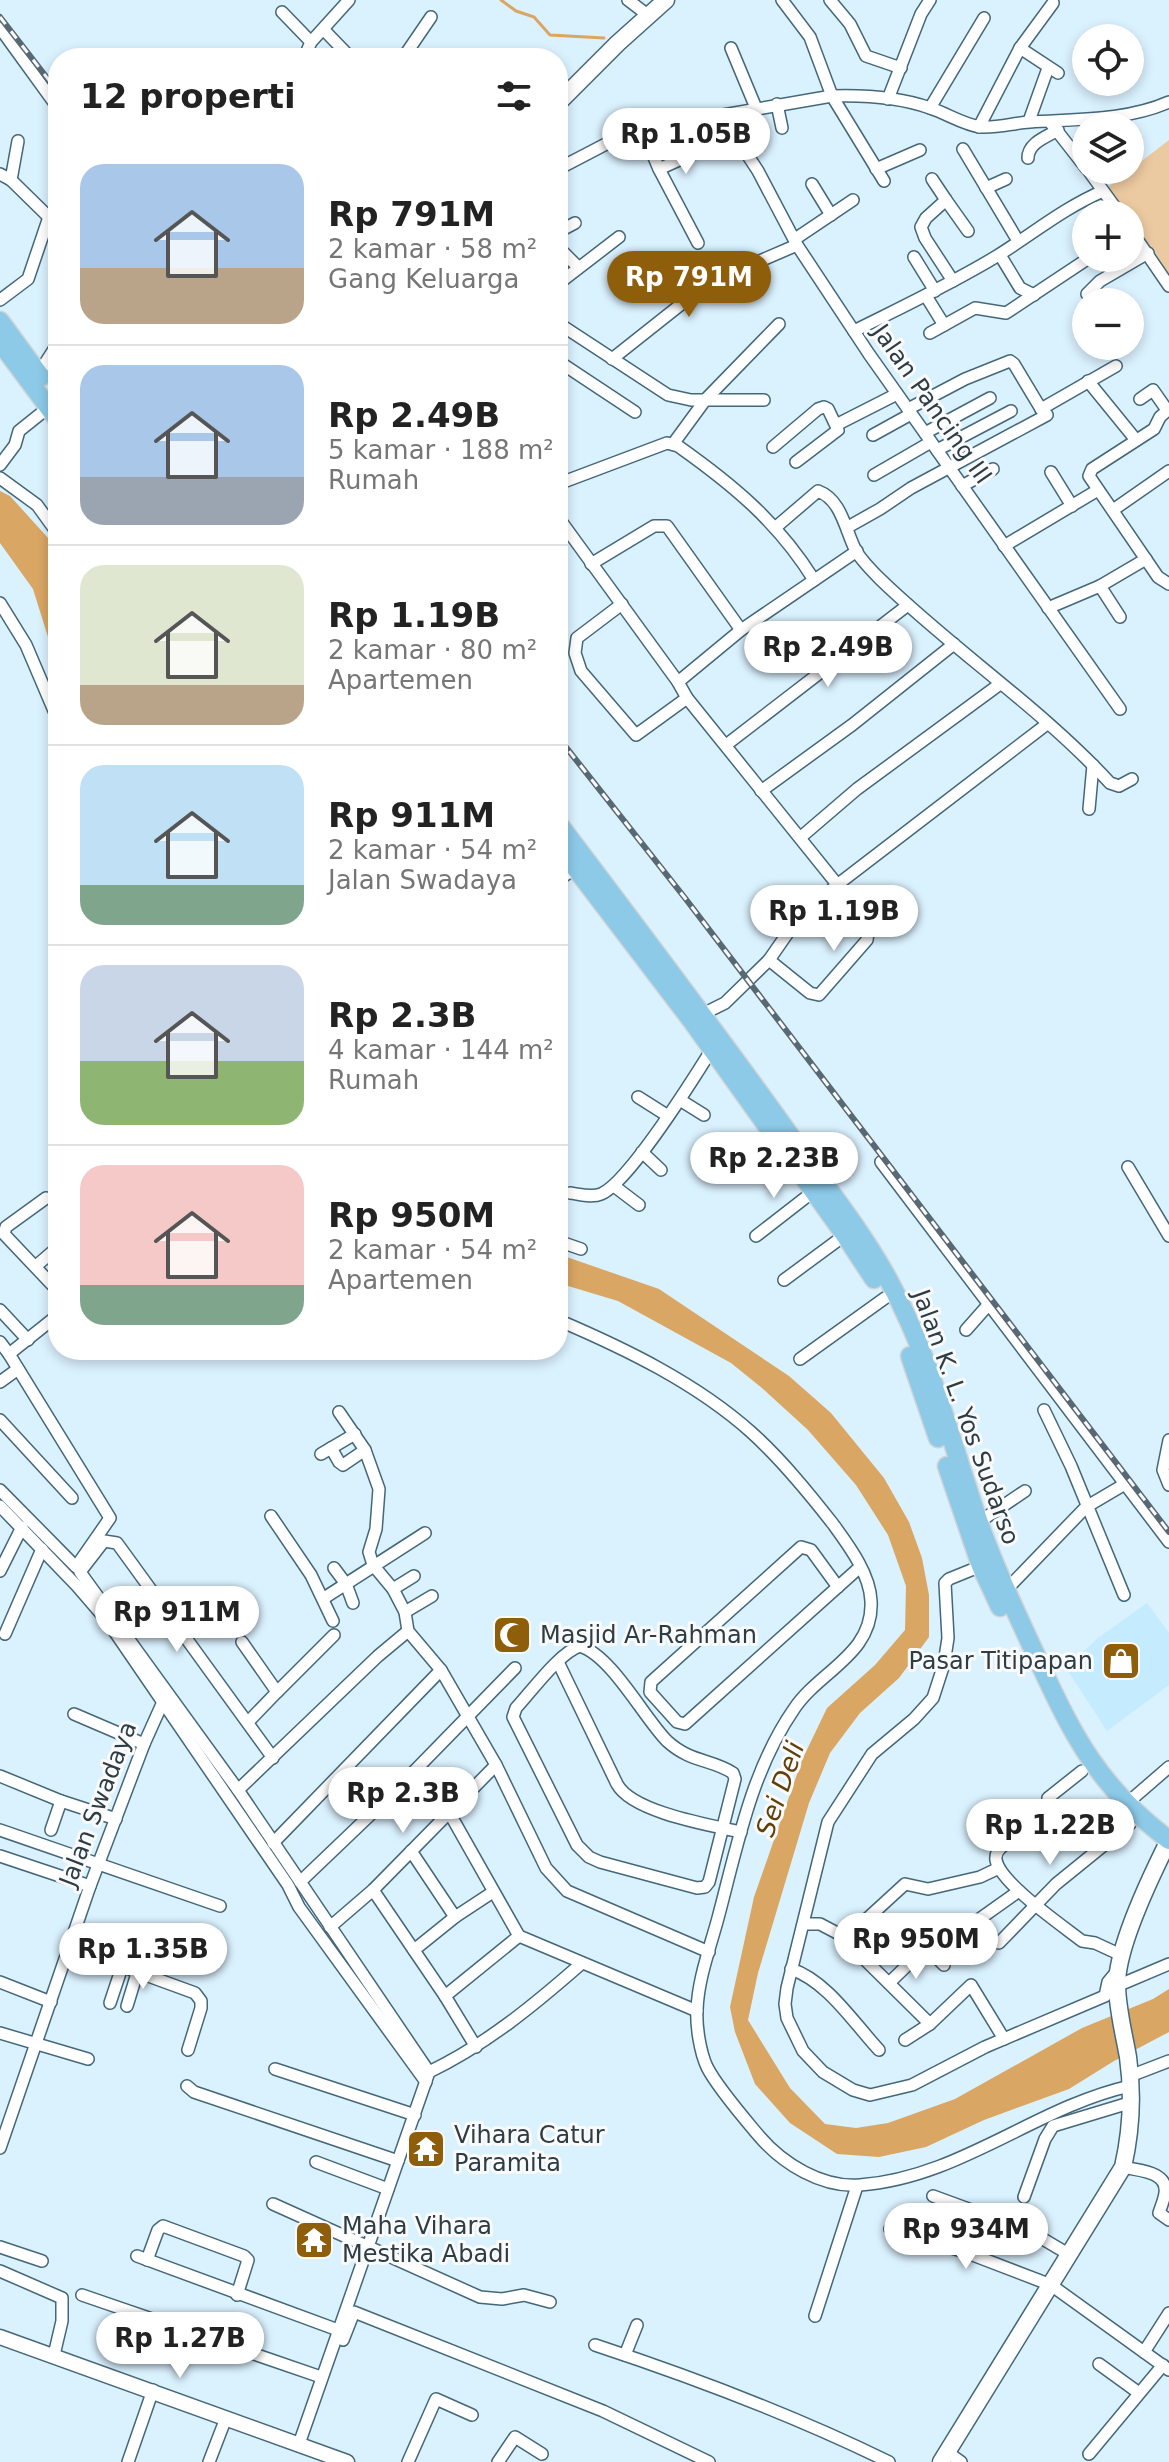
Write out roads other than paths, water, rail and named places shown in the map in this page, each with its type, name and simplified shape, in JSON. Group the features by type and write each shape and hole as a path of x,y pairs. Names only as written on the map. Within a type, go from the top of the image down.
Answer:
{"highway":[{"path":"0,321 39,373 48,394"},
{"path":"2,350 48,402"},
{"name":"Jalan K. L. Yos Sudarso","path":"568,837 697,1017 872,1251 889,1280 930,1373 979,1522 1036,1670 1082,1771 1124,1813 1168,1845"},
{"name":"Jalan K. L. Yos Sudarso","path":"568,858 697,1017 712,1049 845,1235 885,1298 914,1366 981,1566 1036,1670 1124,1813"}],"main road":[{"path":"568,93 666,0"},
{"path":"950,2459 1123,2167 1129,2133 1130,2081 1118,1976 1168,1845"}],"street":[{"path":"308,48 349,0"},
{"path":"628,0 649,16"},
{"path":"782,0 810,37 832,96 884,181"},
{"path":"830,0 850,24 866,56 901,68"},
{"path":"888,99 921,14 930,0"},
{"path":"979,127 1020,48 1053,3"},
{"path":"282,12 311,42"},
{"path":"410,48 431,17"},
{"path":"930,108 984,18"},
{"path":"0,28 48,94"},
{"path":"324,30 341,48"},
{"path":"731,48 756,108"},
{"path":"1020,48 1053,70 1029,121"},
{"path":"568,164 642,129 832,96 888,99 930,108 979,127 1029,121 1054,126 1134,113 1169,102"},
{"path":"777,104 782,128"},
{"name":"Jalan Pancing III","path":"718,116 758,171 796,242 869,354 1120,709"},
{"path":"1028,158 1030,147 1054,126"},
{"path":"1054,126 1072,149"},
{"path":"642,129 698,243"},
{"path":"18,141 5,177 48,217"},
{"path":"963,149 1018,241"},
{"path":"876,169 920,150"},
{"path":"659,169 699,151"},
{"path":"932,179 968,231"},
{"path":"986,188 1006,179"},
{"path":"812,184 831,215"},
{"path":"1098,184 1110,200"},
{"path":"854,331 1000,255 1071,206 1103,191"},
{"path":"612,359 689,298 725,276 776,256 853,200"},
{"path":"946,200 926,218 921,231 953,281"},
{"path":"568,227 575,223"},
{"path":"568,276 619,237"},
{"path":"0,300 28,279 48,238"},
{"path":"1144,248 1169,286"},
{"path":"1093,288 1148,253"},
{"path":"1000,255 1020,288 1034,295"},
{"path":"568,257 578,267"},
{"path":"914,257 944,325"},
{"path":"930,333 975,308 1006,313 1072,269"},
{"path":"673,444 706,399 779,324"},
{"path":"568,330 668,395 683,399 764,400"},
{"path":"39,373 48,359"},
{"path":"848,527 949,467 1047,415 1010,361 965,379 873,435"},
{"path":"1041,409 1116,366"},
{"path":"568,368 635,412"},
{"path":"1088,381 1136,440"},
{"path":"1140,399 1153,390 1168,410 1154,429 1092,469 1090,478 1158,577 1169,584"},
{"path":"836,425 897,394"},
{"path":"874,475 931,442 990,398"},
{"path":"773,447 821,407 828,409 838,430 796,462"},
{"path":"931,442 1011,411"},
{"path":"1,463 15,445 19,431 48,414"},
{"path":"568,480 667,443 673,444 710,468 752,502 795,549 814,580"},
{"path":"962,486 993,469"},
{"path":"1113,510 1169,471"},
{"path":"1051,472 1072,506"},
{"path":"0,478 37,505 48,520"},
{"path":"1004,546 1098,490"},
{"path":"776,527 818,491 828,494 848,527 857,551 878,577 1115,785 1132,779"},
{"path":"591,564 654,526 663,525 694,561 741,630"},
{"path":"568,531 687,698 869,924 870,932 861,948 819,995 810,993 769,960"},
{"path":"678,682 741,630 857,551"},
{"path":"1048,608 1100,586 1146,559"},
{"path":"1100,586 1120,617"},
{"path":"0,603 26,645 48,697"},
{"path":"622,604 577,638 575,653 581,671 636,735 687,698"},
{"path":"726,745 908,605"},
{"path":"761,791 852,725 954,644"},
{"path":"801,837 857,789 1000,684"},
{"path":"697,1017 725,1003 769,960 796,921 837,885 1047,724"},
{"path":"1089,809 1093,765"},
{"path":"568,873 576,868"},
{"path":"570,1193 596,1196 614,1186 680,1100 712,1049"},
{"path":"638,1097 668,1116"},
{"path":"680,1100 704,1115"},
{"path":"642,1152 661,1170"},
{"path":"881,1162 1169,1542"},
{"path":"1128,1167 1169,1236"},
{"path":"614,1186 639,1205"},
{"path":"756,1236 814,1191"},
{"path":"46,1198 4,1230 6,1239 48,1280"},
{"path":"784,1280 845,1235"},
{"path":"568,1244 581,1249"},
{"path":"36,1266 48,1256"},
{"path":"800,1359 885,1298"},
{"path":"966,1330 989,1304"},
{"path":"3,1317 28,1340"},
{"path":"9,1354 48,1323"},
{"path":"568,1324 679,1380 751,1432 790,1471 816,1503 868,1582 872,1599 864,1634 840,1665 797,1704 765,1760 741,1832 709,1952 697,2011 707,2067 775,2154 809,2174 857,2186 903,2177 976,2153 1065,2107 1130,2081 1169,2061"},
{"path":"0,1342 110,1518 76,1567 0,1490"},
{"path":"0,1382 18,1369"},
{"path":"1044,1410 1071,1466 1124,1595"},
{"path":"339,1412 365,1450 379,1489 376,1529 369,1552 373,1565 393,1589 405,1612 408,1631 441,1670 496,1765 546,1868 558,1884 582,1898 709,1952"},
{"path":"0,1420 72,1498"},
{"path":"355,1434 326,1451 343,1465 365,1450"},
{"path":"1169,1440 1163,1470 1169,1485"},
{"path":"1006,1590 1086,1507 1125,1484"},
{"path":"979,1522 1025,1491"},
{"path":"0,1506 108,1622 280,1873 299,1907 427,2077"},
{"path":"271,1516 324,1598 333,1621"},
{"path":"0,1571 22,1527"},
{"path":"324,1598 425,1533"},
{"path":"273,1758 117,1543 104,1541 80,1572 238,1790 427,2077"},
{"path":"838,1587 811,1550 801,1547 651,1682 650,1692 677,1722 685,1724 838,1587 860,1567"},
{"path":"5,1634 42,1549"},
{"path":"981,1566 946,1581 948,1638 944,1664 933,1698 914,1719 872,1754 832,1814 791,1969 785,2011 797,2042 823,2072 853,2090 870,2095 912,2085 1004,2039 1105,1996 1108,1982 1118,1976 1169,1964"},
{"path":"334,1568 346,1584 353,1603"},
{"path":"393,1589 414,1576"},
{"path":"405,1612 432,1596"},
{"path":"238,1790 408,1631"},
{"path":"248,1722 334,1635"},
{"path":"242,1642 277,1692"},
{"path":"575,1647 586,1648 631,1693 678,1750 704,1763 731,1771 735,1779 722,1828 709,1882 702,1888 600,1862 581,1851 513,1717 516,1708 575,1647"},
{"path":"558,1662 625,1795 644,1807 741,1832"},
{"path":"300,1882 515,1668"},
{"path":"273,1843 441,1670"},
{"name":"Jalan Swadaya","path":"0,2148 90,1886 162,1704"},
{"path":"74,1714 144,1744"},
{"path":"330,1927 373,1890 496,1765"},
{"path":"999,1943 1169,1767"},
{"path":"1082,1771 1048,1798 1052,1813 998,1850 996,1860 1019,1891 1082,1941 1095,1943 1118,1976"},
{"path":"0,1776 116,1819"},
{"path":"51,1830 61,1801"},
{"path":"450,1814 519,1936 697,2011"},
{"path":"0,1830 220,1906"},
{"path":"411,1851 455,1917"},
{"path":"0,1856 90,1886"},
{"path":"845,1939 905,1884 928,1889 980,1877 999,1868"},
{"path":"373,1890 476,2047"},
{"path":"933,1952 1019,1891"},
{"path":"414,1950 493,1892"},
{"path":"804,1924 827,1927 845,1939 930,2024"},
{"path":"445,1996 519,1936"},
{"path":"69,1947 123,1964 195,1993 201,2008 188,2050"},
{"path":"889,1983 925,1947 944,1965"},
{"path":"340,2335 366,2246 427,2077 476,2047 537,2002 582,1963"},
{"path":"110,2003 123,1964"},
{"path":"791,1969 803,1973 821,1987 879,2050"},
{"path":"127,2006 138,1970"},
{"path":"0,1982 51,2002"},
{"path":"905,2040 930,2024 971,1985 1004,2039"},
{"path":"0,2033 88,2059"},
{"path":"275,2069 415,2115"},
{"path":"187,2086 194,2092 398,2161"},
{"path":"1024,2197 1045,2139 1053,2126 1129,2103"},
{"path":"316,2162 388,2189"},
{"path":"1123,2167 1161,2178 1165,2183 1165,2195 1159,2213 1169,2220"},
{"path":"815,2316 857,2186"},
{"path":"933,2196 1031,2232 1070,2255"},
{"path":"273,2204 480,2297 502,2299 524,2295 550,2302"},
{"path":"237,2295 248,2260 244,2256 163,2226 158,2230 142,2258 237,2295 340,2335"},
{"path":"890,2229 965,2252 1051,2285 1166,2368 1139,2393 1089,2454"},
{"path":"0,2247 42,2261"},
{"path":"0,2271 62,2298 62,2321 54,2355"},
{"path":"82,2295 321,2377"},
{"path":"299,2444 321,2377 354,2312 603,2411 709,2462"},
{"path":"1144,2352 1169,2313"},
{"path":"625,2355 637,2325"},
{"path":"0,2337 153,2390 341,2461"},
{"path":"595,2345 839,2437 889,2462"},
{"path":"1099,2364 1139,2393"},
{"path":"128,2462 153,2390"},
{"path":"408,2462 436,2399 472,2415"},
{"path":"209,2462 226,2418"},
{"path":"498,2462 515,2437 542,2454"}],"waterway":[{"path":"501,0 516,11 534,17 550,35 604,38"}],"railway":[{"path":"0,17 48,79"},
{"path":"568,750 685,898 1169,1532"}],"place":[{"name":"Masjid Ar-Rahman","path":"512,1635"},
{"name":"Pasar Titipapan","path":"1121,1661"},
{"name":"Vihara Catur Paramita","path":"426,2149"},
{"name":"Maha Vihara Mestika Abadi","path":"314,2240"}],"water label":[{"name":"Sei Deli","path":"780,1789"}]}
